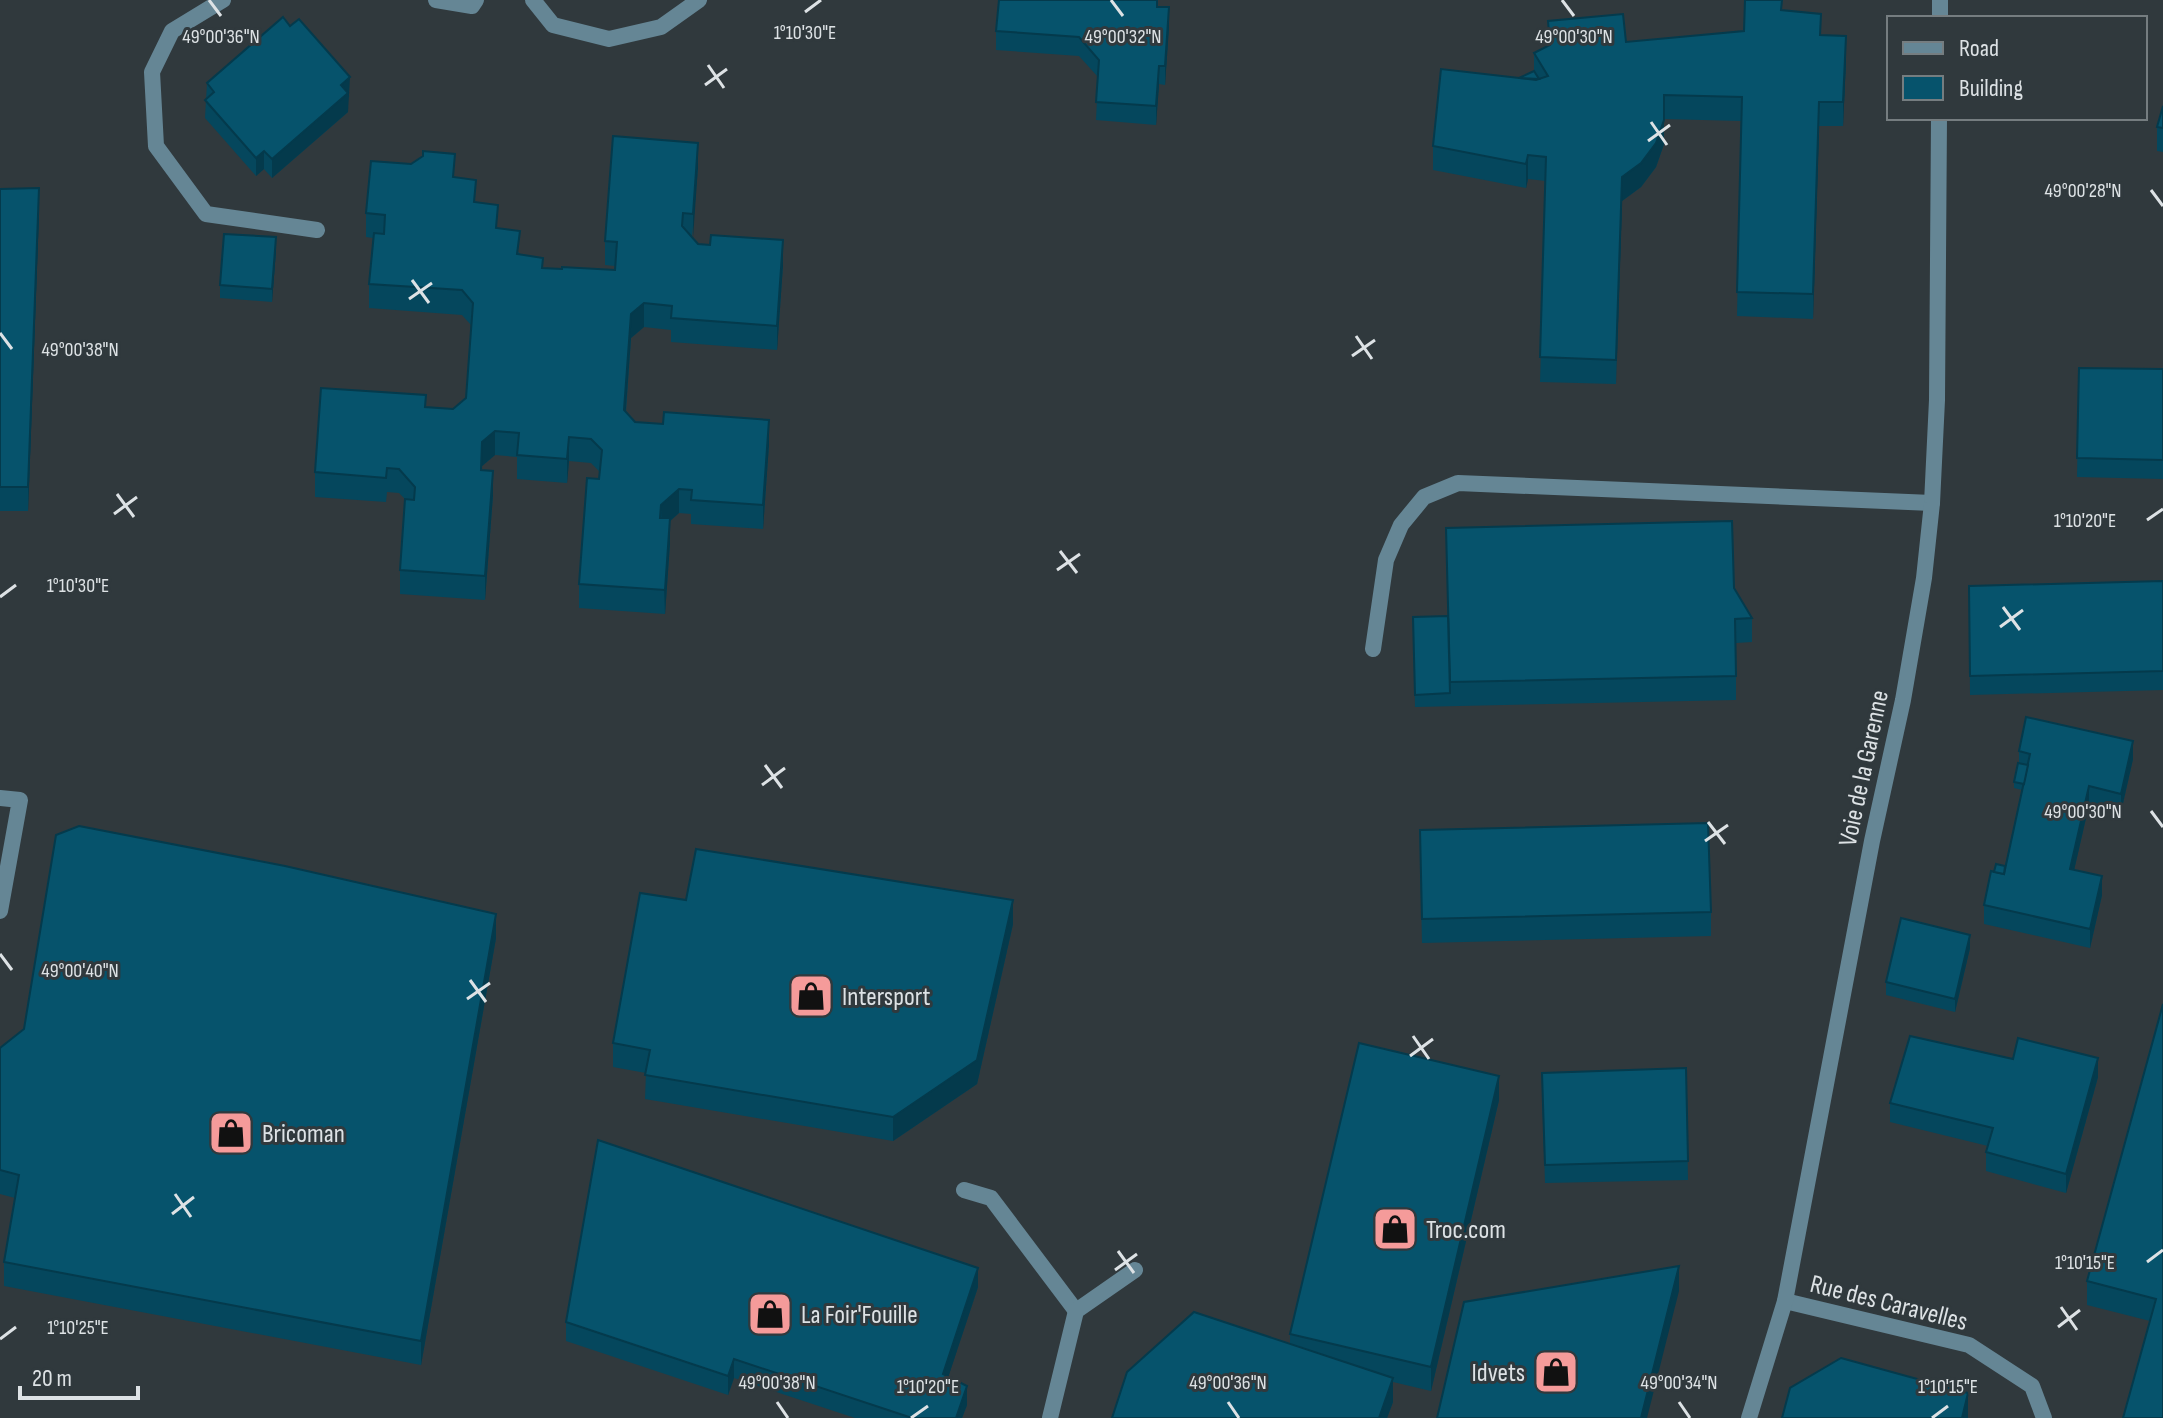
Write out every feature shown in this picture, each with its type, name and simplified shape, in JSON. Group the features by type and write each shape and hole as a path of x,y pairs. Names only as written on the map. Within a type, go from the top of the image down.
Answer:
{"street":[{"path":"223,0 172,31 152,72 156,146 206,214 317,230"},
{"path":"436,0 472,6 476,0"},
{"path":"533,0 553,25 609,39 661,27 699,0"},
{"name":"Voie de la Garenne","path":"1749,1418 1785,1301 1872,841 1903,700 1924,578 1932,503 1937,400 1939,120"},
{"path":"1373,649 1386,560 1401,525 1424,497 1458,483 1932,503"},
{"path":"0,798 20,800 0,911"},
{"path":"964,1190 991,1198 1076,1311"},
{"path":"1050,1418 1076,1311 1135,1270"},
{"name":"Rue des Caravelles","path":"1785,1301 1969,1345 2032,1386 2044,1418"}],"building":[{"path":"999,0 1157,0 1157,7 1169,7 1165,66 1159,66 1156,106 1096,102 1099,60 1079,37 996,31"},
{"path":"1745,0 1782,0 1781,10 1821,14 1820,35 1846,36 1843,102 1819,102 1813,294 1737,292 1742,97 1664,95 1664,120 1656,143 1641,163 1622,177 1616,360 1540,357 1546,157 1528,155 1526,164 1433,146 1441,69 1536,80 1548,76 1534,53 1550,45 1548,21 1623,14 1626,42 1744,31"},
{"path":"283,17 290,26 299,19 350,77 341,85 348,93 272,159 264,151 256,158 205,100 214,92 207,83"},
{"path":"1534,71 1539,79 1519,78"},
{"path":"2163,106 2163,128 2157,127"},
{"path":"613,136 698,143 693,214 683,213 682,226 698,244 710,245 711,235 783,240 777,326 671,318 672,306 644,303 631,314 624,410 635,422 663,424 664,412 769,420 763,505 691,500 692,490 679,489 661,505 660,518 670,518 665,590 579,584 587,478 599,479 602,450 591,439 569,437 567,459 517,455 519,433 495,431 482,442 481,470 493,471 485,576 400,570 405,499 414,500 415,487 399,469 387,468 386,478 315,472 321,388 426,395 425,407 453,409 466,398 473,303 462,290 369,284 374,233 384,234 385,215 366,213 371,161 411,164 423,156 423,151 455,154 453,177 476,180 474,202 498,205 496,228 520,231 517,254 543,258 542,268 615,270 617,242 605,241"},
{"path":"39,188 28,487 0,487 0,189"},
{"path":"224,234 276,237 272,289 220,285"},
{"path":"2079,368 2163,369 2163,460 2077,458"},
{"path":"1732,521 1734,588 1752,618 1735,619 1736,676 1450,682 1446,528"},
{"path":"2163,581 2163,671 1970,676 1969,586"},
{"path":"1448,616 1450,693 1415,695 1413,617"},
{"path":"2026,717 2133,741 2121,794 2089,786 2070,869 2102,876 2090,929 1984,905 1991,871 2004,874 2030,754 2019,751"},
{"path":"2018,763 2028,765 2024,784 2014,782"},
{"path":"1708,823 1711,912 1422,919 1420,830"},
{"name":"Bricoman","path":"79,826 285,866 496,914 421,1341 4,1262 19,1175 0,1170 0,1048 24,1029 56,835"},
{"name":"Intersport","path":"696,849 1013,900 977,1060 893,1117 645,1075 650,1050 613,1043 640,893 686,900"},
{"path":"1996,864 2005,866 2004,874 1994,872"},
{"path":"1901,918 1970,935 1955,999 1886,982"},
{"path":"2163,1004 2163,1418 2123,1418 2156,1299 2087,1281"},
{"path":"1910,1036 2013,1059 2018,1038 2098,1058 2066,1174 1986,1152 1993,1128 1890,1103"},
{"name":"Troc.com","path":"1359,1043 1499,1076 1431,1367 1290,1334"},
{"path":"1686,1068 1688,1161 1545,1165 1542,1073"},
{"name":"La Foir'Fouille","path":"598,1140 978,1268 943,1374 967,1386 956,1418 912,1418 734,1359 728,1376 566,1322"},
{"name":"Idvets","path":"1679,1266 1641,1418 1437,1418 1464,1302"},
{"path":"1194,1312 1393,1378 1379,1418 1112,1418 1127,1372"},
{"path":"1841,1358 1968,1393 1962,1418 1782,1418 1790,1388"}],"place":[{"name":"Intersport","path":"811,996"},
{"name":"Bricoman","path":"231,1133"},
{"name":"Troc.com","path":"1395,1229"},
{"name":"La Foir'Fouille","path":"770,1314"},
{"name":"Idvets","path":"1556,1372"}]}
